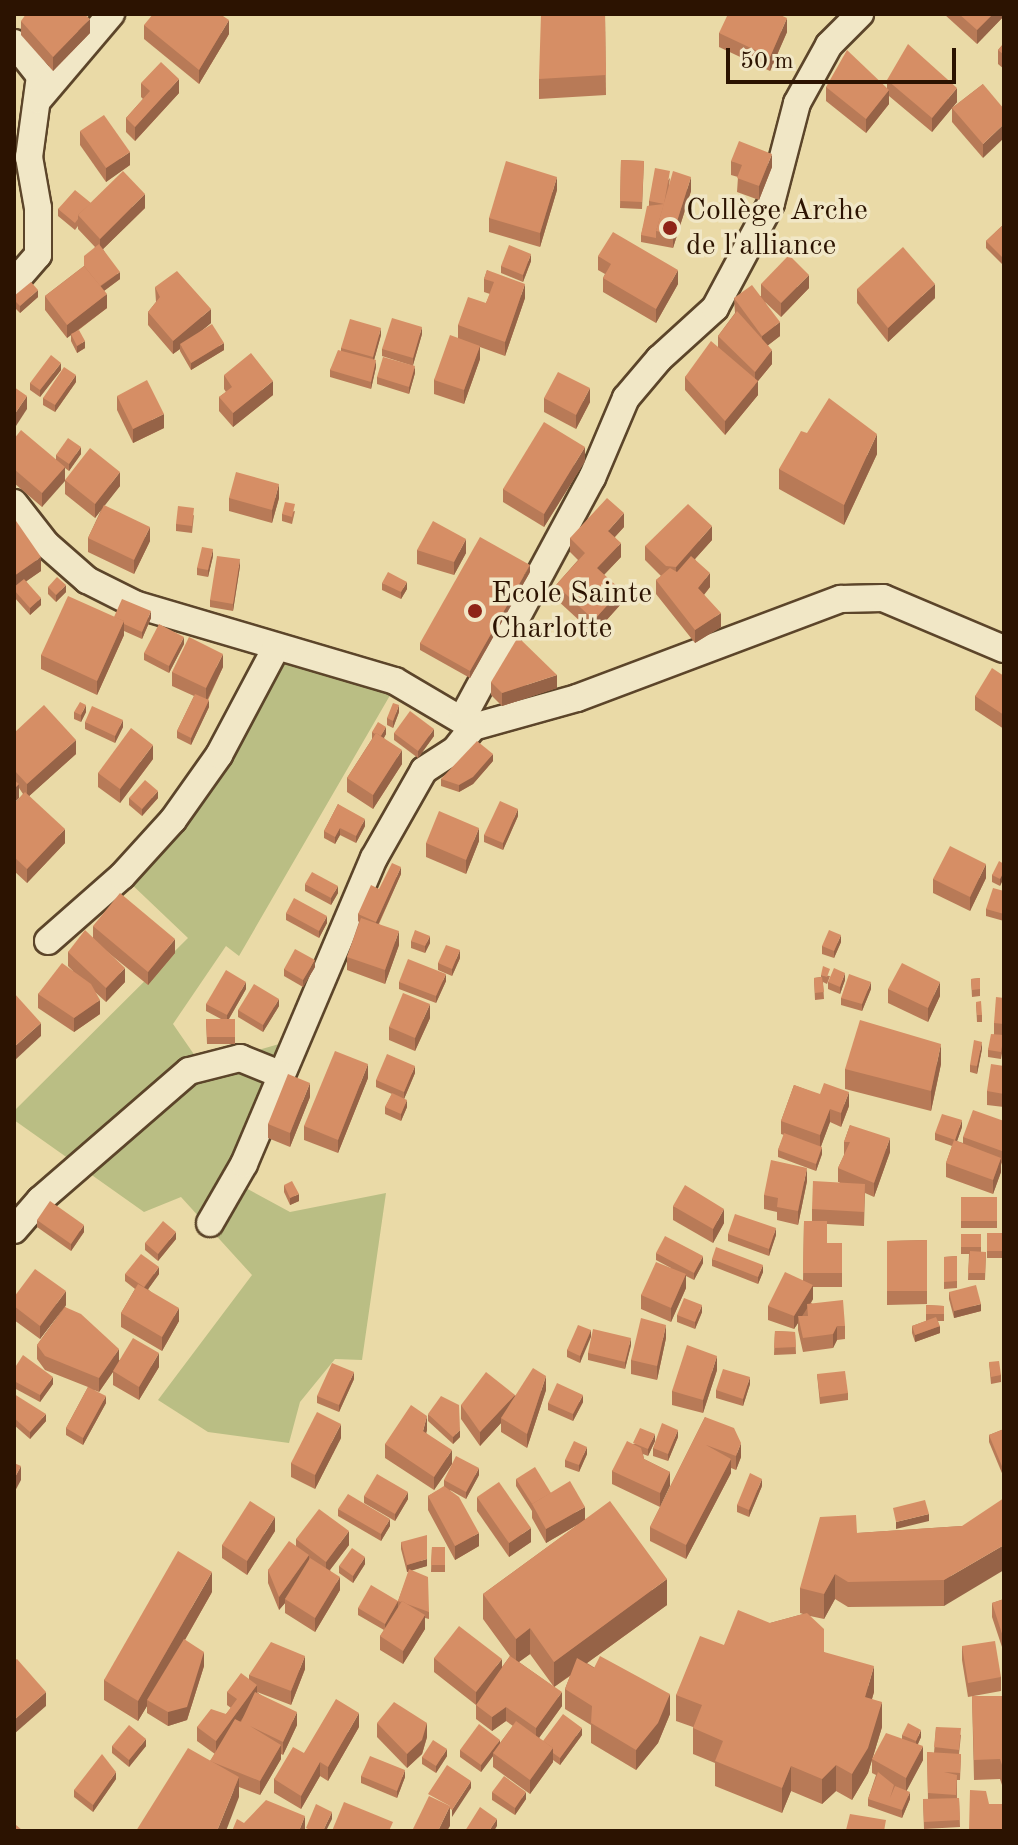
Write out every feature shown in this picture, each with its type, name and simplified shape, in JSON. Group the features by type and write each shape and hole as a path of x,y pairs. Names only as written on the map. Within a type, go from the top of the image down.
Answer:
{"street":[{"path":"38,100 111,14"},
{"path":"210,1223 244,1164 374,858 424,770 455,750 592,478 626,398 659,359 715,308 771,203 797,103 829,45 860,14"},
{"path":"14,43 40,76 29,157 38,208 38,255 14,283"},
{"path":"14,503 46,544 87,580 137,605 395,681 468,723 577,698 841,599 883,598 1004,649"},
{"path":"48,941 122,876 173,820 219,755 276,648"},
{"path":"14,1230 40,1200 189,1071 240,1058 282,1075"}],"green space":[{"path":"278,654 396,685 239,956 226,946 173,1024 202,1066 293,1040 231,1180 290,1212 386,1193 362,1360 335,1359 300,1402 289,1443 208,1432 158,1400 252,1275 181,1197 144,1212 14,1120 14,1111 188,938 126,879"}],"building":[{"path":"26,14 84,14 90,19 53,57 21,21"},
{"path":"153,14 220,14 229,20 199,70 144,25"},
{"path":"541,14 605,14 606,75 539,79"},
{"path":"728,14 778,14 787,18 770,57 719,33"},
{"path":"959,14 993,14 977,30"},
{"path":"908,44 957,88 932,118 887,80"},
{"path":"847,50 889,90 866,119 826,87"},
{"path":"161,62 179,79 135,127 126,118 150,91 141,83"},
{"path":"983,84 1004,109 1004,124 983,144 952,108"},
{"path":"104,115 130,152 106,168 80,131"},
{"path":"739,141 772,154 759,186 737,178 742,165 731,161"},
{"path":"621,160 644,161 642,202 620,201"},
{"path":"506,161 557,177 540,233 489,218"},
{"path":"655,168 670,171 664,204 649,201"},
{"path":"123,171 145,194 100,239 78,215"},
{"name":"Collège Arche de l'alliance","path":"673,171 691,177 673,234 656,231"},
{"path":"75,190 91,203 78,215 75,223 58,209"},
{"path":"664,204 656,238 641,235 647,206"},
{"path":"1004,224 1004,259 986,241"},
{"path":"613,232 678,270 656,309 603,278 611,264 598,256"},
{"path":"99,244 120,272 100,286 84,266 84,256"},
{"path":"509,245 531,254 523,275 501,266"},
{"path":"903,247 935,284 888,328 857,289"},
{"path":"789,255 809,275 781,303 761,284"},
{"path":"84,266 107,294 67,325 45,296"},
{"path":"487,270 525,284 505,342 458,325 468,297 486,303 494,282 484,279"},
{"path":"177,271 211,309 173,341 148,312 160,297 155,287"},
{"path":"31,282 38,290 20,306 14,296"},
{"path":"752,285 780,322 762,336 734,298"},
{"path":"737,311 772,350 755,372 718,336"},
{"path":"392,318 422,327 413,358 382,349"},
{"path":"350,319 381,328 373,357 341,348"},
{"path":"212,324 224,343 191,363 180,344"},
{"path":"79,330 85,341 77,346 71,334"},
{"path":"450,335 480,346 464,390 434,380"},
{"path":"711,341 758,381 725,421 685,377"},
{"path":"338,350 376,360 371,382 330,370"},
{"path":"251,353 273,381 233,413 219,397 232,387 224,375"},
{"path":"51,355 61,363 40,390 30,383"},
{"path":"383,357 415,366 409,387 377,377"},
{"path":"64,367 76,375 55,405 43,398"},
{"path":"558,372 590,388 576,415 544,398"},
{"path":"147,380 164,414 133,429 117,396"},
{"path":"14,387 27,396 14,415"},
{"path":"829,398 877,434 844,505 779,469 801,431 807,433"},
{"path":"544,422 585,447 544,514 503,489"},
{"path":"21,430 65,467 42,493 14,469 14,439"},
{"path":"68,438 81,447 69,464 56,455"},
{"path":"90,448 120,472 95,504 65,480"},
{"path":"236,472 279,484 272,510 229,498"},
{"path":"607,498 624,513 608,531 621,543 597,568 621,590 594,620 556,585 585,553 570,538"},
{"path":"285,502 295,504 292,517 282,514"},
{"path":"688,504 712,526 676,567 666,566 645,546"},
{"path":"104,505 150,527 134,560 88,538"},
{"path":"178,506 194,508 192,526 176,524"},
{"path":"14,518 41,557 14,576"},
{"path":"433,521 466,539 454,562 417,550"},
{"name":"Ecole Sainte Charlotte","path":"480,537 530,565 470,671 420,643"},
{"path":"202,547 213,549 208,570 197,568"},
{"path":"217,556 240,559 233,604 210,600"},
{"path":"691,556 710,573 698,588 721,613 695,630 656,580 670,568 677,572"},
{"path":"388,572 407,582 401,592 382,583"},
{"path":"57,577 66,585 56,595 48,587"},
{"path":"24,579 41,598 30,608 14,590"},
{"path":"68,596 124,621 97,681 41,655"},
{"path":"122,599 151,611 142,632 114,617"},
{"path":"159,624 184,637 169,666 144,653"},
{"path":"189,637 223,654 206,688 172,672"},
{"path":"518,637 557,675 502,693 491,682"},
{"path":"992,668 1004,676 1004,715 975,696"},
{"path":"195,694 209,700 191,738 177,731"},
{"path":"80,702 86,705 81,715 74,712"},
{"path":"393,703 399,705 393,721 387,718"},
{"path":"44,705 76,740 27,784 14,770 14,733"},
{"path":"92,706 123,720 115,736 85,722"},
{"path":"410,711 434,729 418,751 394,733"},
{"path":"378,722 386,727 381,736 372,732"},
{"path":"131,728 153,745 120,789 98,773"},
{"path":"376,733 402,750 373,795 347,778"},
{"path":"477,741 493,754 473,777 459,785 441,779"},
{"path":"145,780 158,791 142,809 129,798"},
{"path":"25,792 65,829 27,869 14,857 14,804"},
{"path":"500,801 518,809 503,843 484,835"},
{"path":"338,804 365,819 356,836 340,828 335,837 324,831"},
{"path":"439,811 479,828 466,860 426,843"},
{"path":"950,846 986,864 970,897 933,879"},
{"path":"999,861 1004,864 1000,879 992,875"},
{"path":"392,863 401,867 376,922 358,914 371,885 379,889"},
{"path":"312,872 338,886 331,898 305,884"},
{"path":"993,888 1004,891 1004,914 986,909"},
{"path":"120,893 175,939 148,972 93,926"},
{"path":"294,898 327,916 319,931 286,913"},
{"path":"361,918 399,931 385,970 347,957"},
{"path":"85,930 125,968 106,988 68,952"},
{"path":"415,930 430,936 425,946 411,941"},
{"path":"829,930 841,935 834,951 822,946"},
{"path":"446,945 460,950 452,969 438,963"},
{"path":"295,949 315,960 303,980 284,969"},
{"path":"408,959 446,974 436,996 399,982"},
{"path":"62,963 91,984 100,1000 74,1018 38,994"},
{"path":"902,963 940,982 928,1008 888,989"},
{"path":"823,966 830,969 827,977 821,975"},
{"path":"834,968 845,973 840,987 828,982"},
{"path":"226,970 246,982 227,1015 206,1004"},
{"path":"849,974 871,982 862,1004 841,998"},
{"path":"822,977 824,992 815,993 814,978"},
{"path":"980,978 980,989 972,990 971,979"},
{"path":"254,984 279,999 263,1025 238,1010"},
{"path":"14,993 41,1023 14,1047"},
{"path":"403,993 430,1004 415,1038 389,1027"},
{"path":"996,997 1004,998 1004,1024 994,1023"},
{"path":"981,1001 982,1015 977,1015 976,1002"},
{"path":"206,1019 235,1019 235,1037 207,1037"},
{"path":"860,1020 941,1044 931,1091 845,1069"},
{"path":"991,1034 1004,1035 1001,1052 988,1050"},
{"path":"974,1040 982,1042 977,1066 970,1065"},
{"path":"335,1051 368,1064 338,1140 304,1126"},
{"path":"387,1054 415,1066 404,1092 376,1080"},
{"path":"991,1064 1004,1066 1004,1094 987,1091"},
{"path":"288,1074 310,1083 290,1133 268,1124"},
{"path":"824,1083 849,1092 841,1113 830,1109 820,1135 781,1121 794,1085 820,1094"},
{"path":"392,1093 407,1100 401,1114 385,1107"},
{"path":"973,1110 1004,1121 1002,1151 963,1137"},
{"path":"942,1114 962,1120 955,1140 935,1133"},
{"path":"850,1125 890,1138 874,1183 838,1168 850,1142 844,1142"},
{"path":"784,1133 822,1147 816,1164 778,1150"},
{"path":"954,1140 1001,1158 993,1180 946,1163"},
{"path":"771,1160 807,1168 798,1211 777,1207 778,1198 764,1195"},
{"path":"292,1181 299,1194 290,1198 284,1185"},
{"path":"813,1181 865,1184 864,1212 812,1209"},
{"path":"685,1185 724,1209 713,1229 673,1206"},
{"path":"961,1197 997,1197 997,1221 961,1221"},
{"path":"50,1201 84,1225 71,1244 37,1220"},
{"path":"735,1214 776,1228 769,1249 728,1234"},
{"path":"163,1221 176,1232 158,1254 145,1243"},
{"path":"804,1221 827,1221 827,1243 842,1243 842,1273 803,1273"},
{"path":"987,1233 1004,1233 1004,1251 987,1251"},
{"path":"961,1234 981,1234 981,1247 961,1247"},
{"path":"665,1236 703,1256 694,1273 656,1253"},
{"path":"927,1240 927,1291 887,1291 887,1241"},
{"path":"716,1247 763,1265 758,1277 712,1259"},
{"path":"970,1251 986,1252 985,1273 968,1273"},
{"path":"141,1254 159,1267 144,1287 125,1274"},
{"path":"957,1256 957,1281 944,1282 944,1257"},
{"path":"656,1262 686,1274 671,1308 641,1295"},
{"path":"35,1269 66,1291 40,1326 14,1306 14,1297"},
{"path":"785,1272 813,1285 794,1316 768,1306"},
{"path":"138,1284 179,1308 162,1337 121,1313"},
{"path":"976,1285 981,1304 954,1311 949,1292"},
{"path":"684,1298 702,1305 695,1322 677,1315"},
{"path":"843,1300 845,1326 837,1326 833,1334 803,1338 798,1316 808,1316 807,1304"},
{"path":"926,1305 944,1306 944,1314 926,1314"},
{"path":"65,1307 81,1314 119,1349 99,1378 45,1356 37,1345"},
{"path":"936,1317 940,1326 915,1335 912,1326"},
{"path":"641,1318 666,1325 657,1366 631,1360"},
{"path":"578,1325 591,1330 580,1356 567,1350"},
{"path":"593,1329 631,1338 625,1362 588,1353"},
{"path":"775,1331 795,1332 796,1347 774,1348"},
{"path":"133,1338 159,1353 139,1387 113,1371"},
{"path":"687,1345 717,1356 703,1400 672,1391"},
{"path":"23,1355 53,1377 40,1395 14,1381 14,1369"},
{"path":"999,1361 1001,1375 991,1377 989,1362"},
{"path":"332,1363 354,1372 339,1405 317,1396"},
{"path":"533,1368 546,1376 527,1434 501,1418"},
{"path":"723,1369 750,1377 743,1399 716,1390"},
{"path":"845,1371 848,1393 820,1397 817,1374"},
{"path":"486,1372 515,1395 480,1432 461,1405"},
{"path":"557,1383 583,1395 573,1414 548,1403"},
{"path":"88,1387 106,1396 83,1438 66,1428"},
{"path":"14,1394 46,1414 30,1432 14,1418"},
{"path":"441,1396 459,1405 460,1430 453,1437 428,1414"},
{"path":"411,1405 427,1416 423,1431 452,1450 434,1477 385,1444"},
{"path":"317,1412 341,1424 315,1475 291,1463"},
{"path":"705,1417 734,1428 741,1443 736,1456 706,1445 731,1459 686,1545 650,1527"},
{"path":"662,1423 678,1430 668,1454 653,1448"},
{"path":"640,1428 655,1434 648,1449 633,1443"},
{"path":"1004,1429 1004,1471 989,1435"},
{"path":"574,1441 587,1447 579,1465 565,1460"},
{"path":"627,1441 641,1448 644,1459 670,1472 660,1493 612,1471"},
{"path":"456,1456 479,1468 466,1492 444,1480"},
{"path":"14,1463 21,1466 14,1479"},
{"path":"535,1467 551,1493 532,1504 516,1479"},
{"path":"750,1473 762,1479 749,1510 737,1505"},
{"path":"377,1474 408,1492 395,1514 364,1496"},
{"path":"570,1481 585,1507 546,1529 532,1504"},
{"path":"499,1482 531,1528 509,1543 477,1497"},
{"path":"444,1486 459,1497 479,1533 455,1546 428,1496"},
{"path":"348,1494 390,1519 381,1534 338,1509"},
{"path":"1004,1498 1004,1545 944,1580 848,1582 835,1574 824,1594 800,1588 820,1517 856,1515 857,1533 962,1526"},
{"path":"925,1500 929,1514 896,1522 893,1508"},
{"path":"250,1501 275,1517 247,1561 222,1545"},
{"path":"610,1501 667,1579 554,1662 530,1628 516,1639 483,1594"},
{"path":"319,1509 349,1531 326,1562 296,1539"},
{"path":"427,1535 427,1559 407,1565 401,1542"},
{"path":"289,1541 309,1555 279,1597 268,1570"},
{"path":"432,1547 445,1547 445,1565 431,1565"},
{"path":"352,1548 365,1557 353,1576 339,1566"},
{"path":"178,1551 212,1572 138,1701 104,1680"},
{"path":"310,1558 340,1577 315,1618 285,1599"},
{"path":"409,1569 428,1577 429,1612 398,1601"},
{"path":"371,1585 398,1601 385,1624 358,1608"},
{"path":"1004,1599 1004,1640 992,1603"},
{"path":"402,1601 425,1615 403,1651 380,1636"},
{"path":"738,1610 770,1623 807,1613 824,1629 824,1652 874,1666 865,1697 882,1702 868,1748 852,1774 836,1765 822,1779 791,1766 782,1788 715,1761 723,1741 693,1728 702,1705 676,1695 700,1636 724,1645"},
{"path":"459,1626 502,1659 476,1692 434,1658"},
{"path":"184,1639 204,1652 187,1707 168,1712 147,1700"},
{"path":"995,1641 1001,1677 968,1683 962,1646"},
{"path":"271,1642 305,1656 291,1691 249,1675"},
{"path":"510,1656 562,1692 536,1728 506,1707 492,1717 476,1705"},
{"path":"600,1656 670,1694 658,1723 636,1750 591,1723 592,1706 565,1689 577,1658 594,1668"},
{"path":"17,1659 46,1692 14,1720 14,1661"},
{"path":"241,1673 257,1685 216,1741 197,1727 211,1709 226,1714 237,1699 227,1692"},
{"path":"255,1692 297,1712 283,1742 250,1726 281,1745 260,1781 210,1761 235,1719 241,1722"},
{"path":"972,1696 1004,1696 1004,1771 1000,1759 974,1760"},
{"path":"336,1699 359,1713 328,1767 320,1762 301,1796 274,1779 293,1747 304,1753"},
{"path":"394,1702 427,1723 422,1740 407,1754 377,1723"},
{"path":"563,1714 582,1728 560,1758 543,1741"},
{"path":"516,1721 553,1748 530,1780 493,1753"},
{"path":"908,1723 921,1730 916,1741 902,1735"},
{"path":"479,1724 500,1740 481,1765 460,1750"},
{"path":"129,1725 146,1739 129,1760 112,1746"},
{"path":"936,1727 961,1728 959,1750 934,1747"},
{"path":"886,1733 923,1746 906,1778 872,1759"},
{"path":"433,1740 447,1749 436,1766 422,1757"},
{"path":"188,1748 239,1777 217,1831 136,1831"},
{"path":"927,1752 961,1754 960,1773 944,1772 957,1775 956,1795 928,1793"},
{"path":"102,1754 116,1772 93,1805 74,1790"},
{"path":"370,1756 405,1770 397,1791 361,1776"},
{"path":"447,1765 471,1781 452,1810 428,1794"},
{"path":"878,1772 894,1785 890,1798 895,1786 910,1792 902,1810 868,1799"},
{"path":"504,1776 526,1792 515,1808 492,1792"},
{"path":"970,1790 986,1791 989,1804 1004,1804 1004,1831 969,1831"},
{"path":"429,1796 450,1806 438,1831 412,1831"},
{"path":"959,1798 960,1820 924,1822 923,1799"},
{"path":"266,1800 305,1816 299,1831 232,1831 237,1819 244,1823"},
{"path":"344,1802 393,1822 389,1831 332,1831"},
{"path":"316,1804 332,1812 323,1831 306,1828"},
{"path":"480,1807 497,1819 489,1831 465,1831"},
{"path":"850,1814 886,1820 884,1831 846,1830"}],"place":[{"name":"Collège Arche de l'alliance","path":"670,228"},
{"name":"Ecole Sainte Charlotte","path":"475,611"}]}
